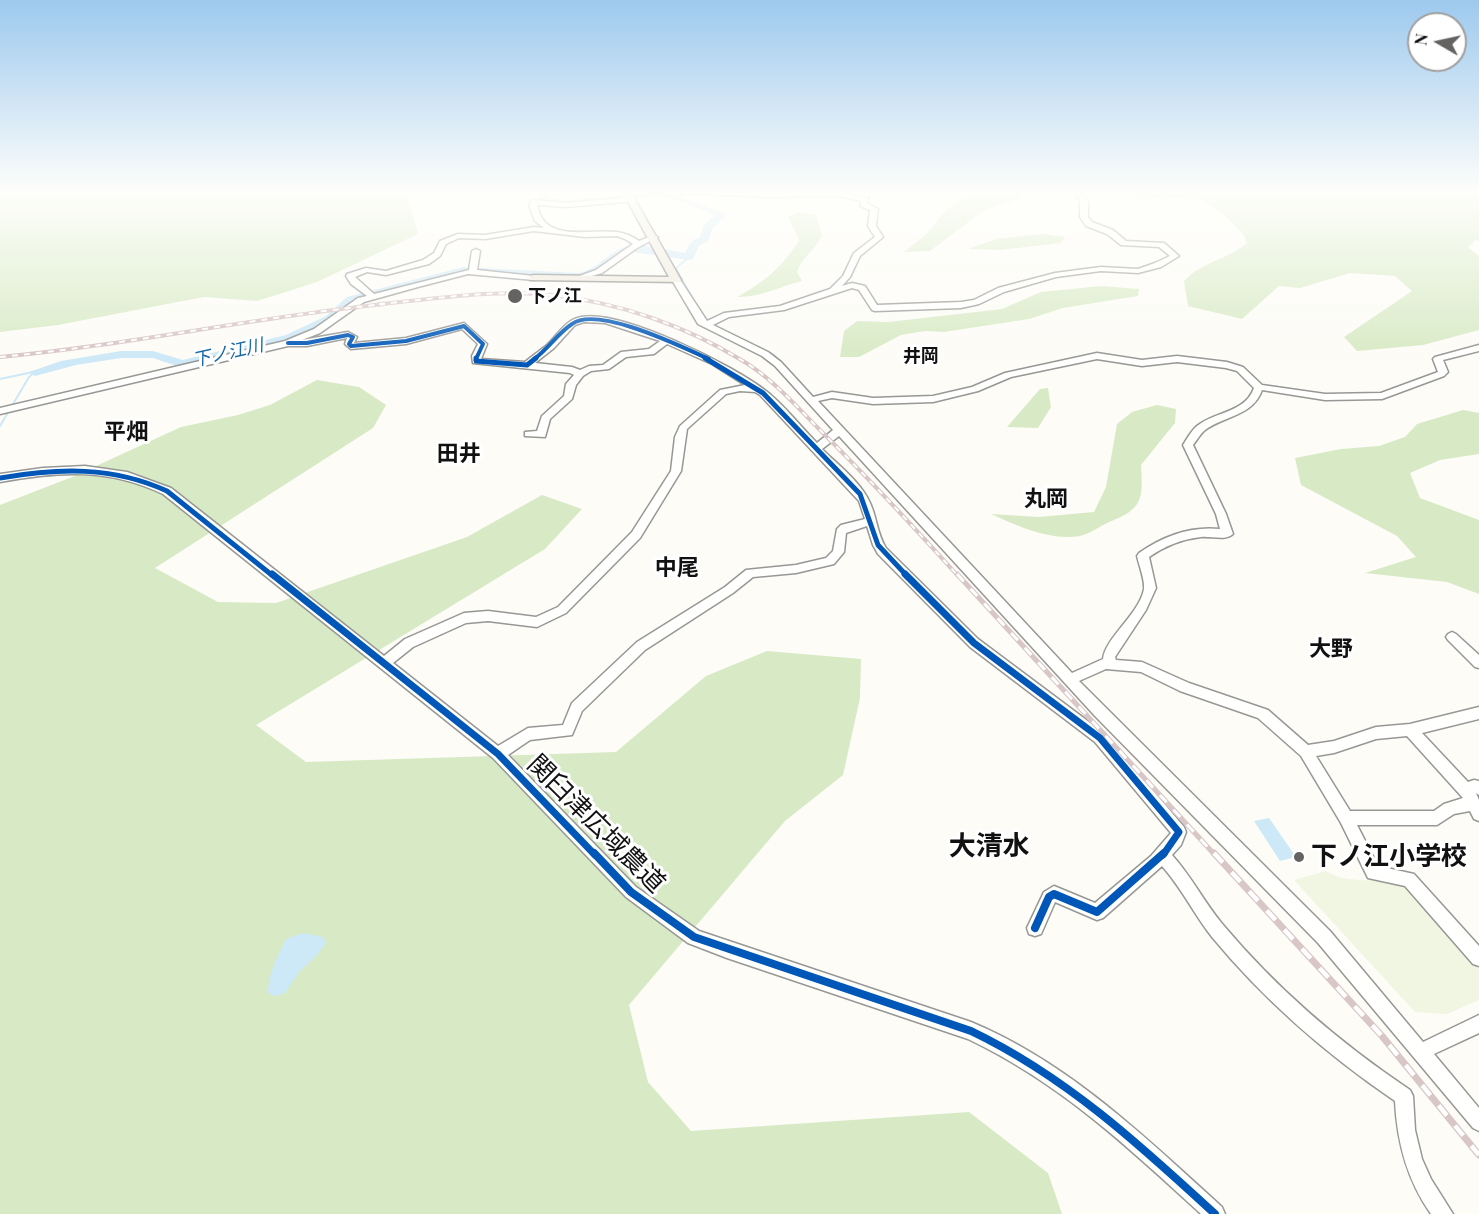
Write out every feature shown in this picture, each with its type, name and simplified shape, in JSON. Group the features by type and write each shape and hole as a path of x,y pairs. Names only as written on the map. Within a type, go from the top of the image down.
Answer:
{"main road":[{"path":"534,278 676,280 660,248"}],"street":[{"path":"370,294 350,276 366,270 386,273 426,262 435,256 440,248"},
{"path":"573,279 599,273 612,261 633,248"},
{"path":"834,290 846,277 857,255 866,248"},
{"path":"708,324 731,315 781,308 852,285 860,287 871,306 877,308 961,305 976,302 1001,290 1054,274 1101,269 1138,271 1158,265 1175,256 1164,248"},
{"path":"474,270 476,251"},
{"path":"8,409 288,343 317,331 370,294 474,270 534,278"},
{"path":"676,280 695,315 765,354 811,400 1108,720 1294,905 1347,962 1479,1122"},
{"path":"526,365 579,320 606,320 666,340 704,356 757,389 860,494 882,551 950,621 974,643 1088,728 1109,747 1179,832 1172,846 1097,912 1054,894 1049,897 1035,928"},
{"path":"288,343 307,343 348,336 353,337 349,344 351,346 380,345 464,326 482,343 476,362 572,370 580,374"},
{"path":"529,434 542,435 545,418 569,397 571,384 580,374 589,369 608,366 624,354 651,352 666,340"},
{"path":"811,400 832,395 873,401 933,399 975,389 1008,375 1097,356 1142,363 1177,359 1227,365 1240,369 1259,387 1325,397 1382,396 1441,374 1443,372 1438,359 1479,348"},
{"path":"1111,664 1112,652 1142,607 1150,588 1143,556 1172,538 1206,531 1227,534 1221,514 1188,445 1201,428 1239,411 1252,401 1259,387"},
{"path":"386,662 409,643 464,618 488,616 537,622 562,610 636,535 676,471 680,437 685,427 706,411 723,392 737,388 757,389"},
{"path":"817,448 839,430"},
{"name":"関臼津広域農道","path":"0,478 51,470 88,469 130,475 156,485 234,542 498,754 631,892 694,937 971,1031 1004,1045 1069,1086 1215,1214"},
{"path":"498,754 528,734 567,731 577,707 641,646 729,590 750,573 796,569 830,561 838,552 841,532 844,528 872,521"},
{"path":"1452,637 1479,663"},
{"path":"1070,680 1091,668 1111,664 1146,668 1179,685 1263,714 1306,752 1346,818 1373,873 1409,879 1474,943 1479,958"},
{"path":"1306,752 1334,747 1376,733 1410,730 1479,713"},
{"path":"1088,728 1108,720"},
{"path":"1346,818 1437,818 1440,814 1474,799 1410,730"},
{"path":"1162,855 1208,920 1264,984 1304,1023 1404,1096 1405,1126 1413,1164 1427,1193 1443,1214"},
{"path":"1422,1051 1479,1024"}],"green space":[{"path":"0,248 389,248 317,282 257,301 204,297 58,325 0,332"},
{"path":"794,248 814,248 797,272 802,281 762,294 737,297 772,273"},
{"path":"909,248 934,248 930,251 904,252"},
{"path":"972,248 1020,248 999,250 968,249"},
{"path":"1469,248 1479,256 1479,330 1423,345 1357,351 1344,337 1412,291 1395,276 1350,273 1300,288 1279,286 1242,319 1188,306 1184,281 1199,269 1239,249"},
{"path":"1101,286 1139,289 1138,296 1063,308 1029,319 944,332 925,331 901,335 859,357 840,357 844,331 857,321 888,322 1002,309 1041,292"},
{"path":"317,380 359,387 386,405 373,428 155,568 218,602 276,603 467,537 542,495 582,509 545,549 256,725 306,762 616,752 706,676 767,651 861,659 860,698 843,775 785,821 629,1005 648,1082 691,1131 969,1112 1048,1173 1062,1214 0,1214 0,505 72,477 181,427 238,415 270,405"},
{"path":"1048,388 1051,407 1038,428 1007,427 1040,389"},
{"path":"1157,405 1176,409 1175,423 1141,465 1141,495 1135,507 1129,512 1087,534 1069,537 1034,531 991,514 1039,517 1094,512 1106,487 1117,424 1132,412"},
{"path":"1463,410 1479,413 1479,454 1440,460 1410,473 1420,498 1479,520 1479,594 1447,582 1365,573 1416,557 1397,536 1301,485 1295,458 1341,449 1379,446 1405,437 1417,424"},
{"path":"1326,871 1335,876 1353,880 1392,882 1409,888 1441,922 1479,969 1479,1000 1447,1014 1415,1012 1294,880"}],"water":[{"path":"1269,818 1296,857 1280,861 1254,821"},
{"path":"303,933 323,937 326,943 300,971 284,994 272,996 268,992 270,978 283,945 286,939"}],"waterway":[{"name":"下ノ江川","path":"35,372 76,361 121,354 153,354 183,364 290,338 330,318 351,299 463,270 578,276 598,272 609,260 630,249 689,257 693,248"},
{"path":"689,257 676,268 694,301"},
{"path":"744,340 774,355 812,395"},
{"path":"0,379 33,372"},
{"path":"0,426 29,377 35,372"},
{"path":"817,400 884,472"}],"railway":[{"path":"379,304 487,294 551,295 576,298 626,310 698,337 743,361 774,384 873,484 958,576"},
{"path":"0,357 385,304"},
{"path":"957,574 1215,855"},
{"path":"1214,853 1382,1036 1479,1155"}],"cycle path":[{"path":"288,343 307,343 348,335 353,337 349,344 351,346 406,341 464,326 483,344 476,356 476,361 527,365 551,346 572,323 583,319 606,320 666,340 715,362 763,393 860,494 867,508 875,538 882,551 974,643 1100,738 1179,832 1168,850 1097,912 1054,894 1049,897 1035,928"},
{"path":"0,478 43,471 85,470 127,476 167,491 498,754 631,892 694,937 971,1031 1006,1048 1070,1088 1129,1136 1215,1214"}],"place":[{"name":"下ノ江","path":"515,296"},
{"name":"下ノ江小学校","path":"1299,857"}],"district":[{"name":"井岡","path":"921,356"},
{"name":"平畑","path":"126,432"},
{"name":"田井","path":"459,454"},
{"name":"丸岡","path":"1046,499"},
{"name":"中尾","path":"677,568"},
{"name":"大野","path":"1331,649"},
{"name":"大清水","path":"989,847"}]}
